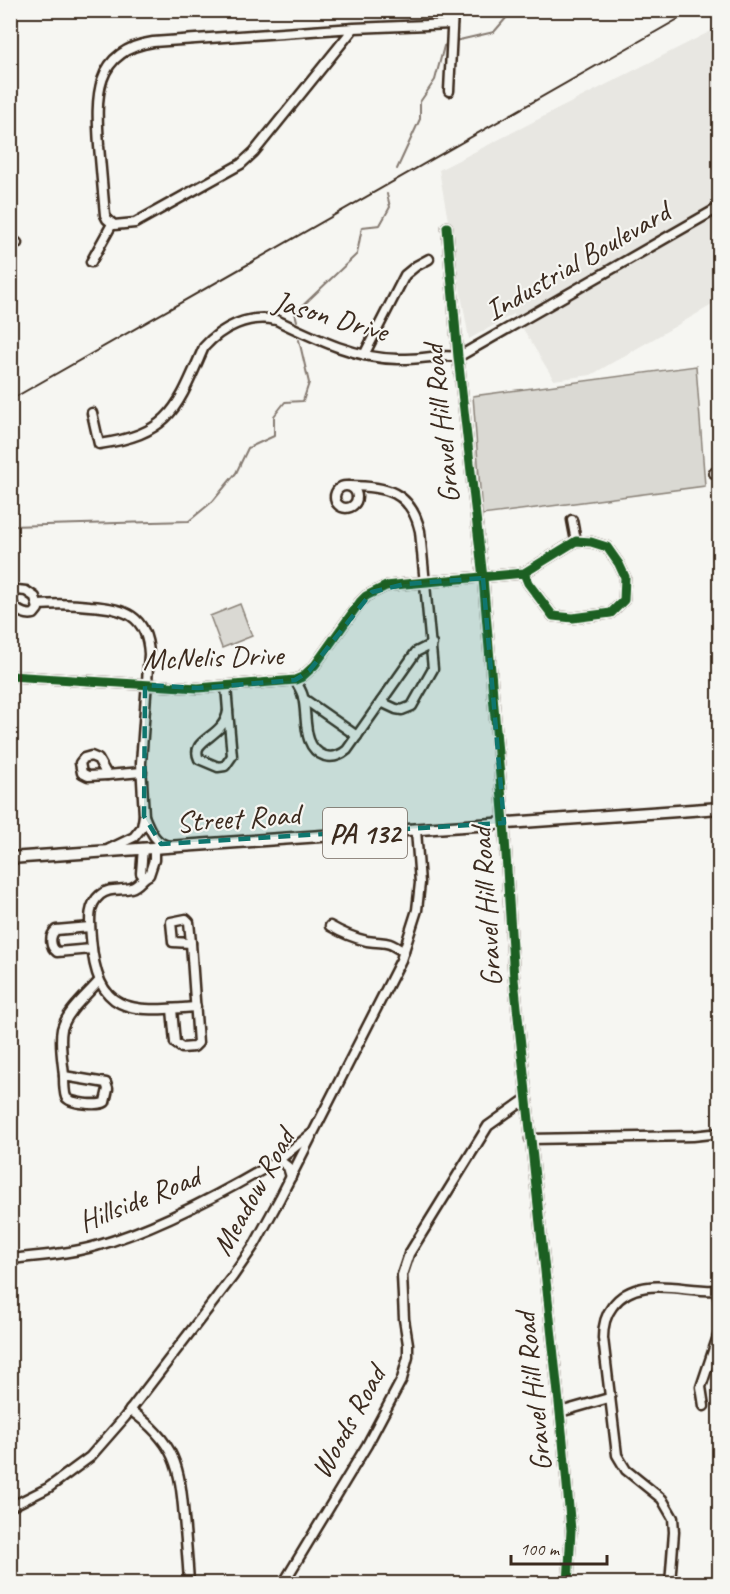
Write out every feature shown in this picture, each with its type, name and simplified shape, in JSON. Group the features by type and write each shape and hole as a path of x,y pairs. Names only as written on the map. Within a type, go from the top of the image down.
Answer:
{"main road":[{"name":"Street Road","path":"10,858 720,808"}],"street":[{"path":"448,91 453,10"},
{"path":"354,28 248,158 144,219 128,225 112,224 105,214 97,99 104,74 121,54 136,46 153,42 354,28 452,28"},
{"name":"Industrial Boulevard","path":"458,357 720,207"},
{"path":"91,262 112,224"},
{"name":"Gravel Hill Road","path":"447,227 458,357 483,578 504,823 514,979 571,1530 569,1584"},
{"path":"363,355 405,276 416,266 429,259"},
{"name":"Jason Drive","path":"92,413 99,444 121,441 150,431 161,424 175,408 204,347 210,340 249,319 276,320 363,355 397,359 447,355 458,357"},
{"path":"349,486 377,486 394,493 407,504 418,524 434,669 415,703 402,710 389,707 381,702"},
{"path":"572,519 576,541"},
{"path":"576,541 591,542 607,547 619,564 625,577 624,600 611,613 573,618 554,616 528,582 524,573 576,541"},
{"name":"McNelis Drive","path":"10,676 198,688 295,680 315,665 360,602 366,596 386,586 524,573"},
{"path":"38,605 64,603 113,607 130,615 143,629 147,638 149,654 145,685 142,827 134,837 104,851"},
{"path":"295,680 304,699 308,737 320,753 331,757 342,754 357,736 416,652 432,644"},
{"path":"226,686 232,756 225,766 218,767 199,759 196,750 199,744 221,728 228,711"},
{"path":"304,699 357,736"},
{"path":"107,776 142,772"},
{"path":"144,816 155,838 161,844 174,847"},
{"name":"Meadow Road","path":"10,1507 48,1488 90,1457 130,1410 255,1244 383,999 404,952 417,910 419,895 416,830"},
{"path":"149,848 141,873 144,877 138,885 132,888 113,889 100,896 92,907 90,927 93,964 99,981 114,999 131,1008 145,1010 196,1007"},
{"path":"330,926 365,940 390,942 404,952"},
{"path":"90,927 56,930 51,936 52,946 57,952 92,949"},
{"path":"172,1009 175,1043 182,1048 194,1047 198,1043 191,943"},
{"path":"64,1076 106,1083 108,1089 105,1102 99,1105 70,1100 66,1096 64,1076 61,1036 67,1018 99,981"},
{"name":"Woods Road","path":"283,1584 367,1445 402,1379 408,1357 408,1344 404,1319 402,1275 409,1254 488,1126 526,1099"},
{"name":"Hillside Road","path":"10,1259 74,1252 117,1240 172,1216 279,1161 313,1133"},
{"path":"530,1139 693,1136 720,1133"},
{"path":"279,1161 288,1167 291,1177"},
{"path":"670,1584 673,1518 662,1499 633,1478 621,1465 615,1450 603,1331 606,1318 614,1304 627,1293 645,1287 718,1290 720,1309"},
{"path":"704,1406 701,1387 720,1330"},
{"path":"560,1412 609,1398"},
{"path":"130,1410 159,1434 176,1464 182,1485 189,1584"}],"highlighted area":[{"path":"483,578 504,823 161,844 144,816 145,685 198,688 295,680 309,671 372,592 405,584"}],"shaded area":[{"path":"719,27 719,301 591,375 554,380 514,314 469,339 439,170"},
{"path":"696,366 705,486 482,515 473,396"},
{"path":"240,604 252,636 222,648 210,616"}],"waterway":[{"path":"455,41 494,32 513,10"},
{"path":"397,169 420,119 420,102 435,80 444,46 450,43"},
{"path":"297,321 295,313 357,254 362,227 380,225 390,207 387,194"},
{"path":"10,526 189,521 213,501 236,473 248,448 274,436 274,416 285,402 303,401 309,383 299,340"}],"railway":[{"path":"10,400 694,10"}],"cycle path":[{"path":"447,227 458,357 483,578 504,823 514,979 571,1530 568,1584"},
{"path":"10,676 198,688 295,680 315,665 360,602 366,596 386,586 524,573 576,541 591,542 607,547 625,577 624,600 611,613 573,618 553,616 528,583 524,573"}]}
